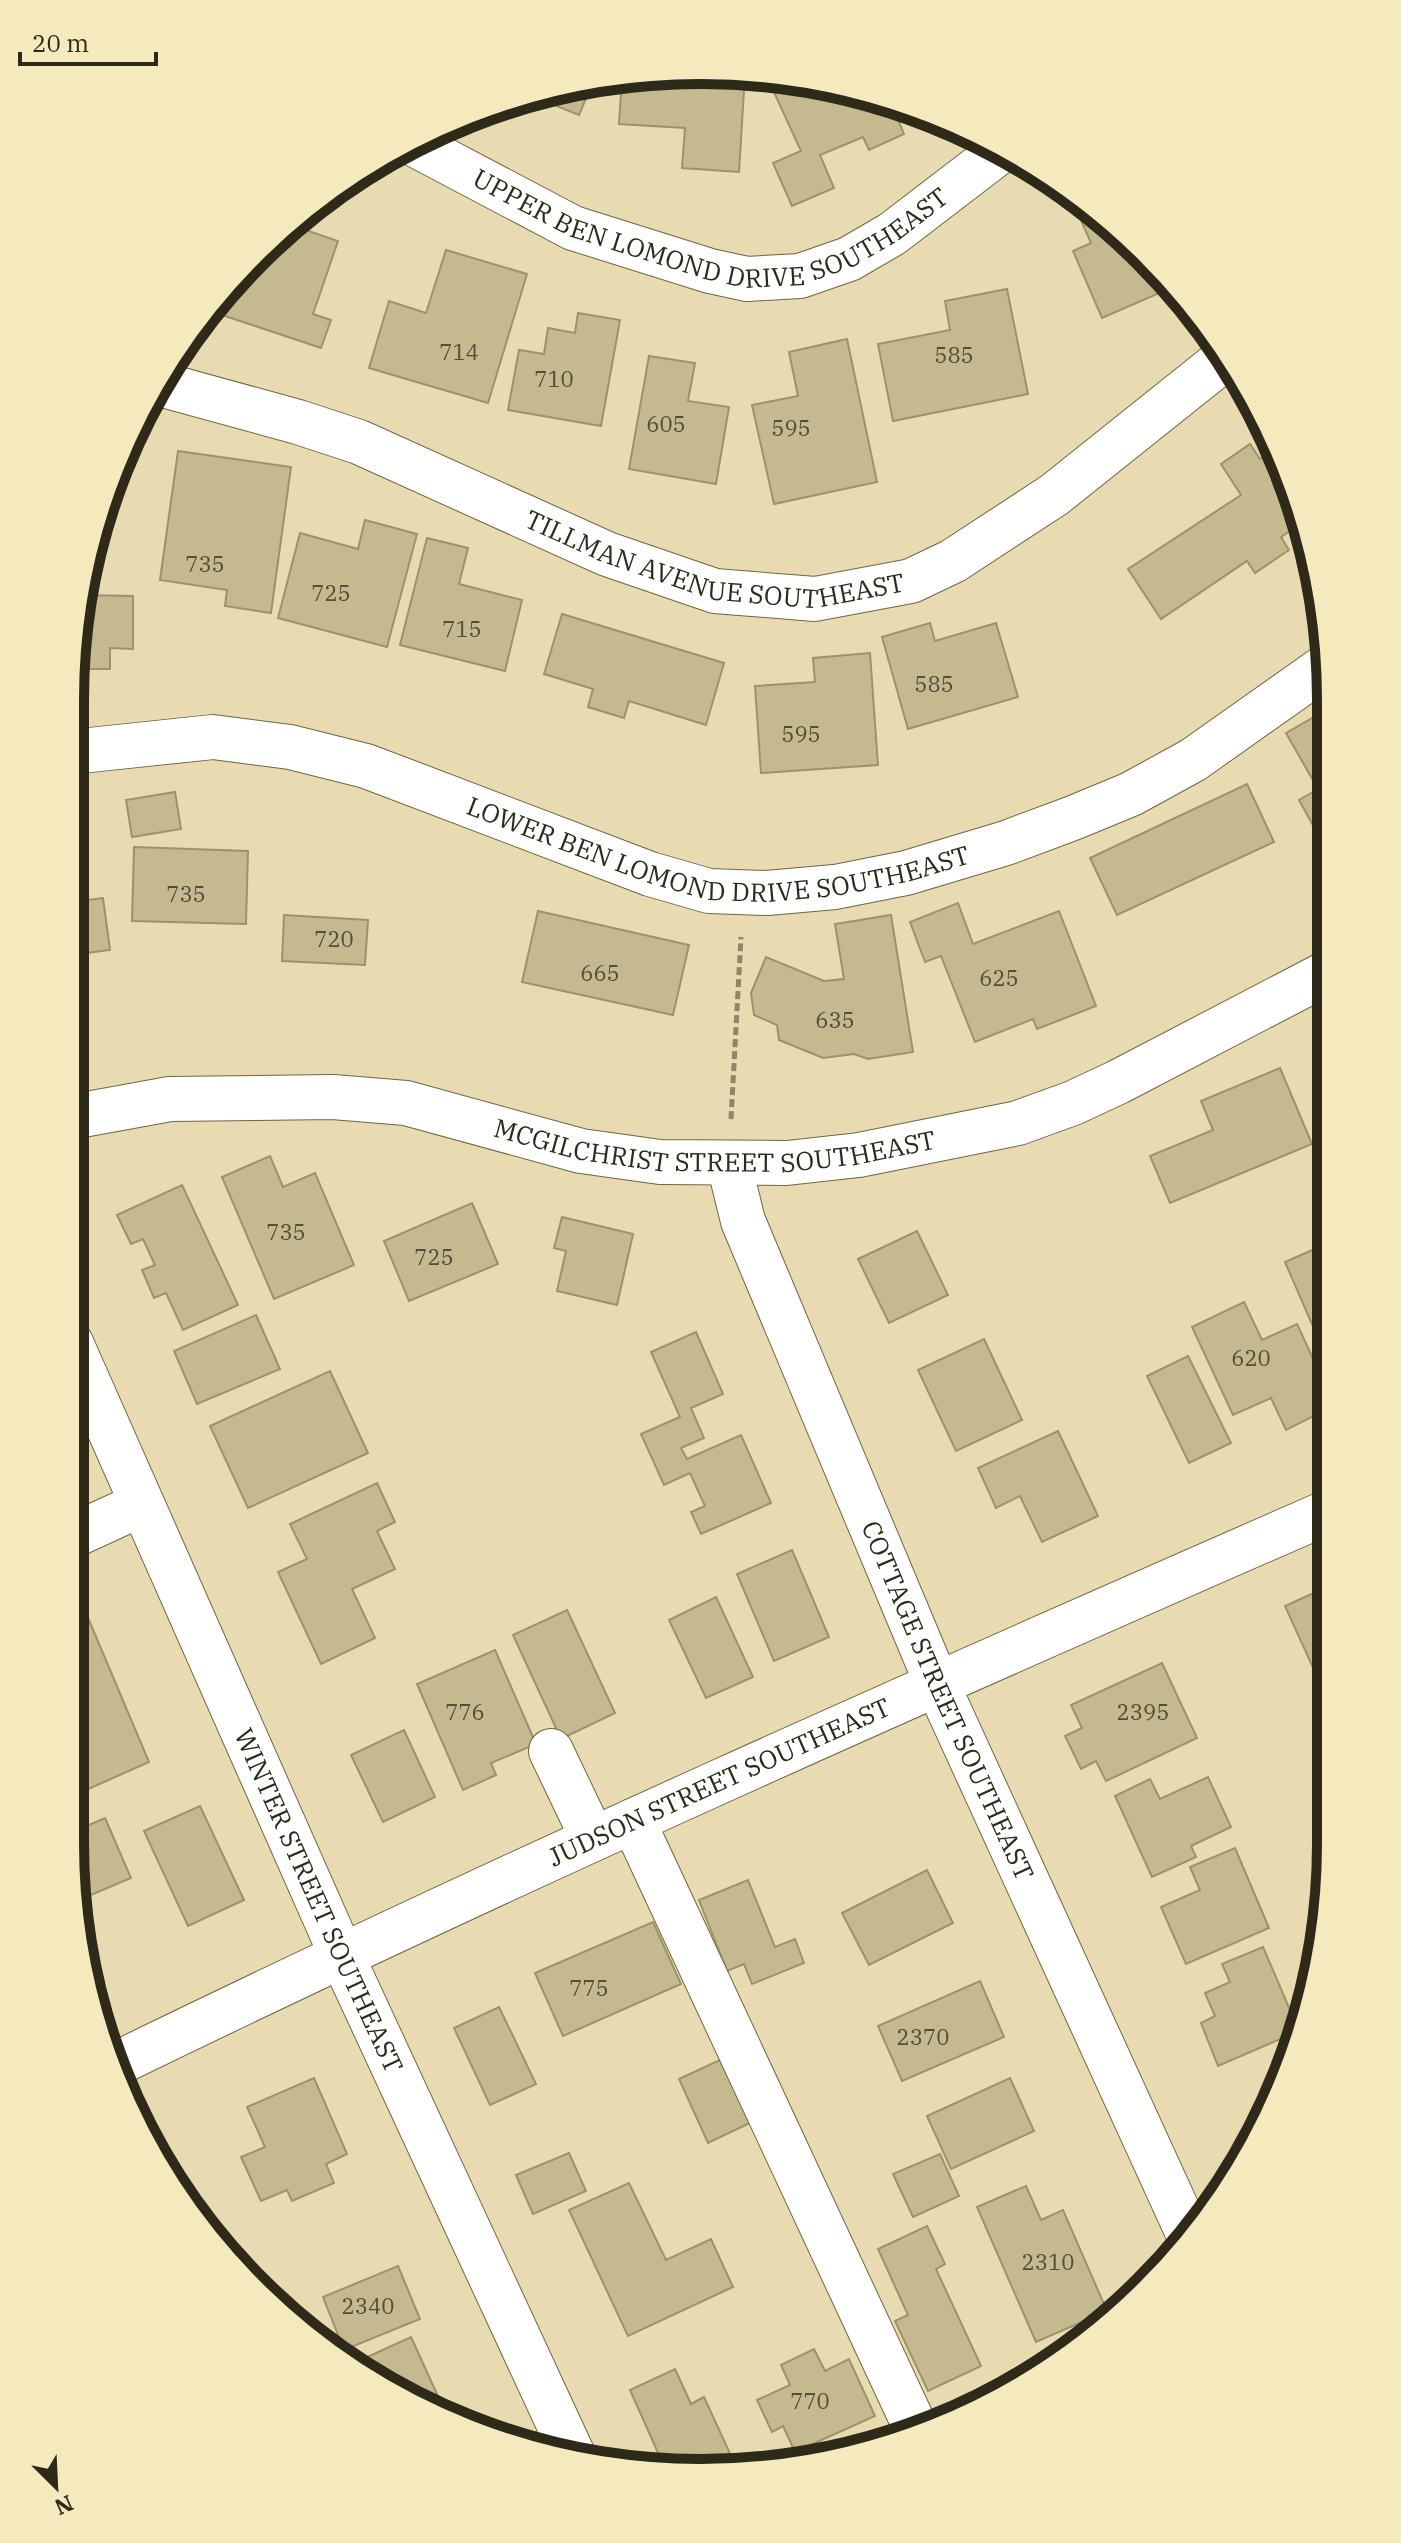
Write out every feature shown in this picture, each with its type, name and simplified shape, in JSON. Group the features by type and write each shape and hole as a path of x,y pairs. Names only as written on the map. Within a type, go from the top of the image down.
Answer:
{"street":[{"name":"UPPER BEN LOMOND DRIVE SOUTHEAST","path":"425,150 573,228 710,271 747,279 800,276 849,259 892,234 992,158"},
{"name":"TILLMAN AVENUE SOUTHEAST","path":"170,387 359,442 607,554 715,591 815,599 911,581 953,561 1054,495 1217,365"},
{"name":"LOWER BEN LOMOND DRIVE SOUTHEAST","path":"84,751 213,737 290,747 366,766 650,874 709,891 767,893 835,887 906,873 1006,843 1073,818 1131,794 1193,760 1316,673"},
{"name":"MCGILCHRIST STREET SOUTHEAST","path":"84,1115 170,1099 333,1097 406,1103 581,1151 660,1162 787,1163 859,1155 1018,1123 1118,1082 1317,980"},
{"name":"COTTAGE STREET SOUTHEAST","path":"729,1164 743,1221 937,1684 1184,2225"},
{"name":"WINTER STREET SOUTHEAST","path":"84,1372 341,1954 568,2444"},
{"path":"84,1531 142,1504"},
{"name":"JUDSON STREET SOUTHEAST","path":"124,2060 341,1954 593,1839 1317,1517"},
{"path":"551,1751 593,1839"},
{"path":"633,1821 912,2421"}],"path":[{"path":"729,1164 743,892"}],"building":[{"path":"660,85 744,85 739,172 682,168 685,128 619,124 621,89"},
{"path":"772,88 821,96 897,116 904,134 869,150 863,137 820,155 834,188 792,206 773,163 801,151"},
{"path":"588,95 579,115 549,103"},
{"path":"1077,212 1162,292 1102,318 1073,251 1091,243"},
{"path":"303,229 338,241 313,314 331,320 321,348 220,314"},
{"path":"446,250 527,274 488,403 369,368 389,301 426,313"},
{"path":"1007,289 1028,394 893,421 878,344 950,330 945,301"},
{"path":"578,313 620,320 601,426 508,410 519,350 544,354 548,328 575,333"},
{"path":"847,339 877,482 774,504 752,405 798,396 789,352"},
{"path":"649,356 695,363 688,401 729,407 716,484 629,469"},
{"path":"1250,444 1260,459 1266,455 1292,529 1281,537 1289,550 1255,573 1247,561 1161,619 1128,569 1241,495 1221,464"},
{"path":"178,451 291,467 271,613 225,606 227,590 160,580"},
{"path":"365,520 417,534 387,647 278,618 300,533 358,549"},
{"path":"427,538 468,548 459,584 522,600 505,671 400,645"},
{"path":"93,595 133,596 133,649 110,648 110,669 85,669"},
{"path":"562,614 724,663 706,725 629,701 624,718 588,707 593,689 544,674"},
{"path":"930,623 935,641 996,623 1018,697 908,729 882,637"},
{"path":"870,653 878,765 761,773 755,686 815,682 813,658"},
{"path":"1317,715 1317,787 1286,733"},
{"path":"1247,784 1274,842 1117,915 1090,858"},
{"path":"1317,790 1317,833 1299,800"},
{"path":"175,792 181,829 132,837 126,800"},
{"path":"134,847 248,851 246,924 132,921"},
{"path":"103,898 110,950 84,953 84,900"},
{"path":"958,903 973,944 1059,911 1096,1006 1037,1029 1033,1019 975,1042 941,956 925,962 910,922"},
{"path":"538,911 689,945 673,1015 522,982"},
{"path":"284,915 368,920 365,965 282,961"},
{"path":"891,915 913,1052 868,1059 854,1054 823,1058 779,1040 777,1025 754,1015 751,993 766,957 824,981 844,979 835,924"},
{"path":"1280,1068 1312,1144 1170,1203 1150,1156 1213,1130 1201,1101"},
{"path":"270,1156 283,1187 315,1173 354,1265 274,1299 222,1177"},
{"path":"182,1185 238,1305 183,1330 166,1293 154,1298 142,1270 155,1265 143,1239 131,1244 117,1215"},
{"path":"472,1203 498,1264 409,1301 384,1241"},
{"path":"562,1217 633,1234 617,1305 557,1291 566,1251 554,1248"},
{"path":"917,1231 948,1295 889,1323 858,1259"},
{"path":"1317,1248 1317,1336 1285,1262"},
{"path":"1244,1302 1262,1340 1297,1324 1317,1367 1317,1414 1286,1430 1271,1398 1233,1415 1192,1327"},
{"path":"256,1315 280,1369 197,1404 174,1351"},
{"path":"696,1332 723,1394 691,1408 704,1438 681,1448 687,1459 741,1435 771,1503 701,1534 691,1512 705,1506 690,1473 664,1485 641,1434 680,1417 651,1352"},
{"path":"984,1339 1022,1420 956,1451 918,1370"},
{"path":"1188,1356 1231,1443 1189,1463 1147,1376"},
{"path":"330,1371 368,1453 248,1508 210,1426"},
{"path":"1058,1431 1098,1516 1042,1542 1020,1496 996,1508 978,1468"},
{"path":"377,1483 395,1522 377,1531 395,1569 352,1589 375,1638 321,1664 278,1572 307,1559 290,1524"},
{"path":"792,1550 829,1637 774,1661 737,1574"},
{"path":"1317,1591 1317,1677 1285,1606"},
{"path":"716,1597 753,1677 706,1698 669,1620"},
{"path":"567,1610 615,1713 561,1739 513,1635"},
{"path":"84,1614 149,1762 84,1791"},
{"path":"495,1650 536,1744 491,1763 496,1775 463,1790 417,1684"},
{"path":"1162,1663 1197,1738 1106,1781 1096,1761 1081,1769 1065,1736 1082,1728 1071,1705"},
{"path":"404,1730 435,1797 383,1822 351,1755"},
{"path":"1208,1777 1231,1827 1191,1846 1196,1857 1152,1877 1115,1796 1150,1779 1160,1799"},
{"path":"200,1806 244,1900 188,1926 144,1831"},
{"path":"105,1818 131,1878 86,1897 85,1883 84,1827"},
{"path":"1235,1848 1269,1928 1186,1964 1161,1907 1200,1890 1190,1867"},
{"path":"927,1870 953,1923 869,1965 842,1913"},
{"path":"748,1880 775,1947 795,1939 804,1963 752,1984 744,1964 727,1971 699,1900"},
{"path":"653,1922 681,1984 563,2036 535,1973"},
{"path":"1263,1947 1292,2015 1285,2037 1218,2066 1201,2023 1215,2016 1205,1993 1230,1982 1222,1964"},
{"path":"980,1981 1004,2037 902,2081 878,2026"},
{"path":"499,2007 536,2084 490,2105 454,2028"},
{"path":"724,2058 754,2121 708,2143 679,2079"},
{"path":"314,2078 347,2154 326,2164 334,2183 292,2201 287,2190 261,2201 241,2157 265,2147 247,2107"},
{"path":"1010,2078 1034,2131 951,2169 927,2116"},
{"path":"163,2137 176,2166 167,2151 160,2138"},
{"path":"569,2153 586,2191 533,2214 516,2175"},
{"path":"940,2154 959,2196 913,2217 893,2174"},
{"path":"629,2183 666,2260 711,2239 733,2287 628,2336 569,2210"},
{"path":"1026,2186 1041,2220 1063,2210 1105,2307 1095,2316 1036,2342 977,2207"},
{"path":"927,2226 945,2264 936,2269 981,2366 928,2391 895,2321 908,2315 878,2249"},
{"path":"398,2266 420,2319 348,2348 341,2343 323,2297"},
{"path":"411,2337 440,2400 392,2376 364,2359"},
{"path":"814,2349 825,2371 849,2359 875,2416 795,2452 783,2426 772,2432 757,2400 790,2385 781,2365"},
{"path":"675,2369 691,2404 704,2397 732,2458 660,2458 630,2390"}]}
